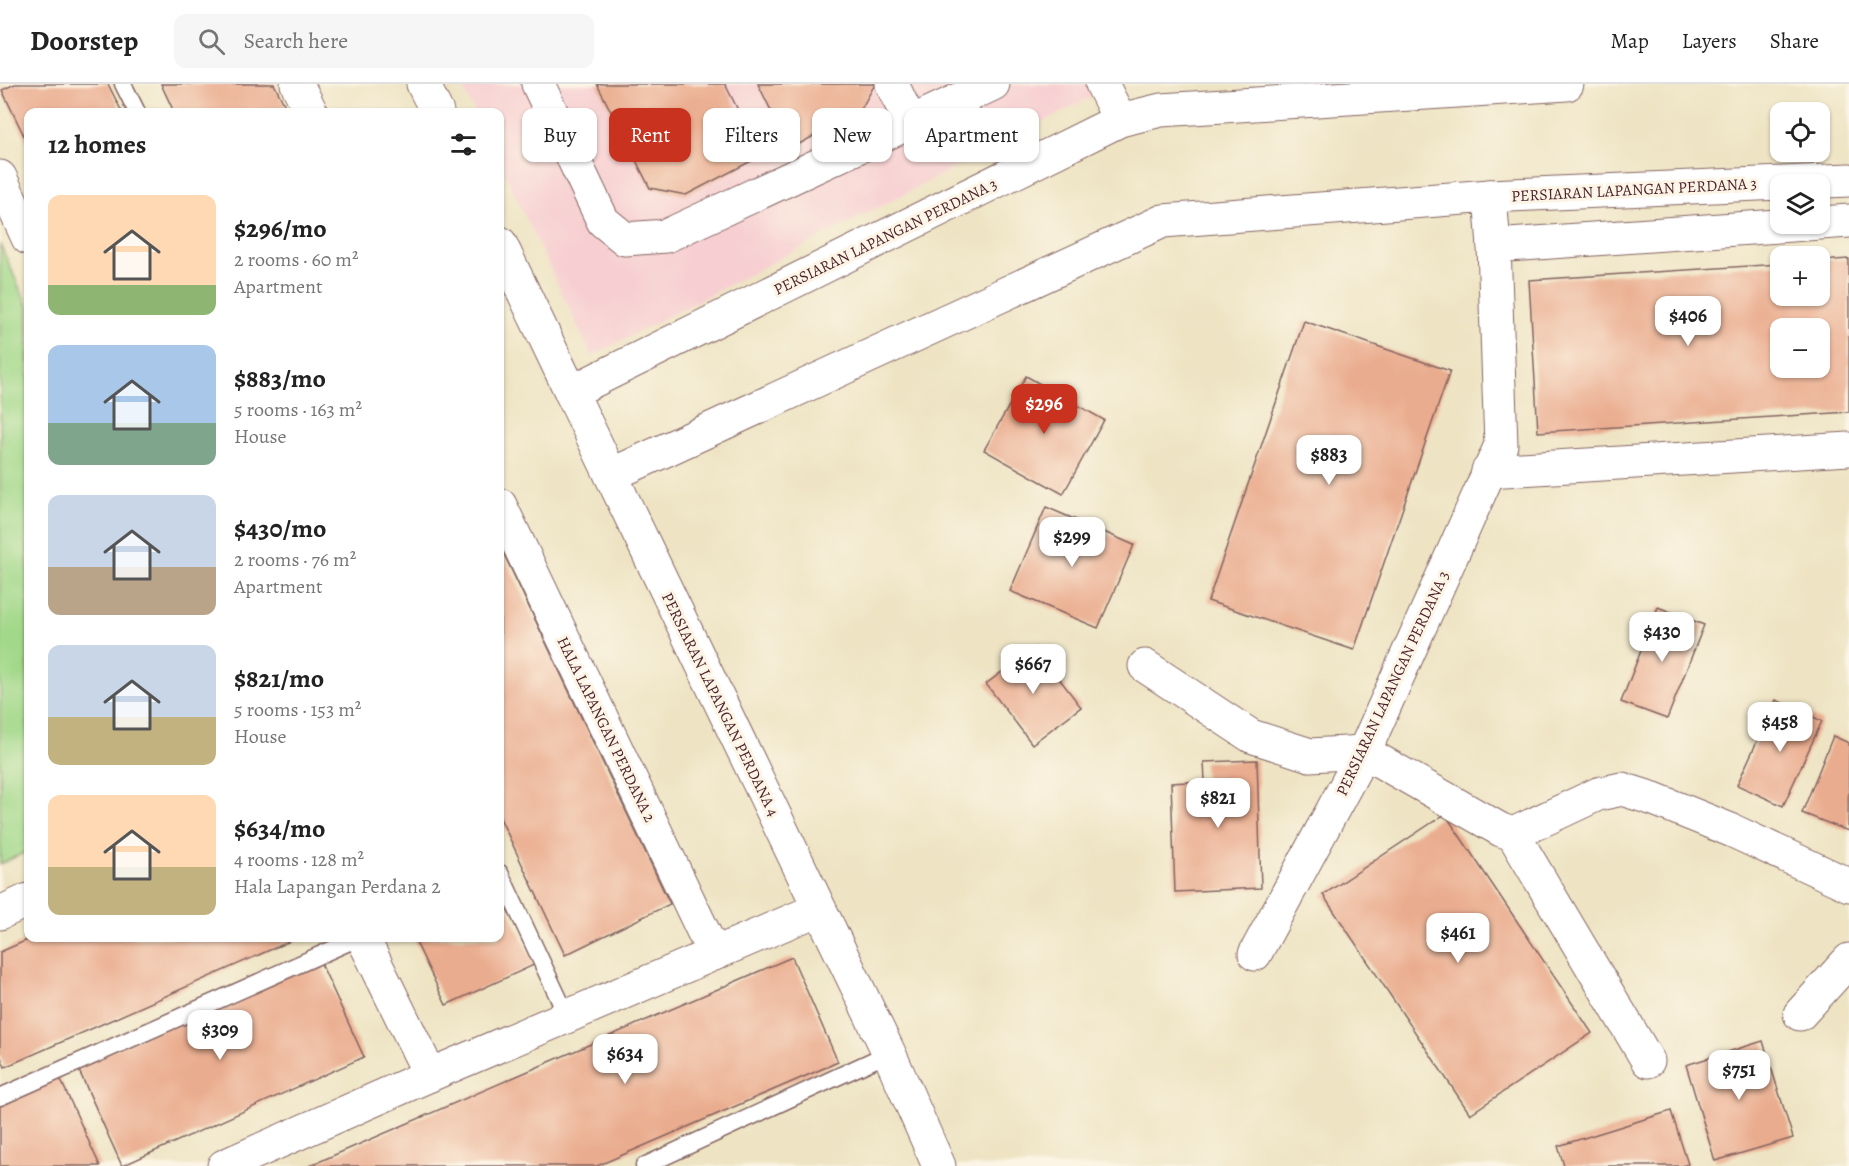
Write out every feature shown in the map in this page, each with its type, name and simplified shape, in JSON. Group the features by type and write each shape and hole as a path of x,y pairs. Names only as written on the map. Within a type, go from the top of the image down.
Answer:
{"street":[{"path":"297,84 309,108"},
{"path":"423,84 435,108"},
{"path":"538,84 603,221 625,239 666,236 904,125"},
{"path":"892,84 904,109"},
{"path":"941,108 993,84"},
{"path":"1102,84 1120,120"},
{"name":"PERSIARAN LAPANGAN PERDANA 3","path":"571,392 1120,120 1161,110 1567,84"},
{"path":"0,177 24,229"},
{"name":"PERSIARAN LAPANGAN PERDANA 3","path":"611,475 1163,221 1490,196 1849,180"},
{"name":"PERSIARAN LAPANGAN PERDANA 3","path":"1255,954 1364,752 1501,445 1490,196"},
{"path":"1494,246 1849,221"},
{"name":"PERSIARAN LAPANGAN PERDANA 4","path":"504,251 889,1053 939,1166"},
{"path":"1488,471 1849,449"},
{"name":"HALA LAPANGAN PERDANA 2","path":"504,513 714,954"},
{"path":"1145,666 1251,736 1310,755 1364,752 1501,830 1513,834 1648,1061"},
{"path":"1513,834 1598,795 1622,789 1654,799 1733,831 1849,885"},
{"path":"0,913 24,902"},
{"path":"224,1166 258,1159 430,1075 819,909"},
{"path":"365,942 430,1075"},
{"path":"1800,1014 1849,960"}],"lane":[{"path":"123,84 135,108"},
{"path":"504,882 567,1016"},
{"path":"0,1097 349,942"},
{"path":"644,1166 889,1053"}],"shaded area":[{"path":"461,84 1116,84 1039,124 1039,108 904,108 904,162 966,162 592,356 504,172 504,108 473,108"}],"green space":[{"path":"0,244 24,298 24,853 0,864"}],"building":[{"path":"15,84 108,84 120,108 24,108 24,136 2,90"},
{"path":"161,84 274,84 286,108 172,108"},
{"path":"597,84 725,84 737,108 703,108 703,162 749,162 686,195 650,188 637,162 691,162 691,108 609,108"},
{"path":"758,84 875,84 862,108 812,108 812,137 800,144 800,108 770,108"},
{"path":"1849,259 1849,412 1538,432 1529,280 1770,265 1770,306 1830,306 1830,260"},
{"path":"1304,321 1450,371 1354,650 1208,601"},
{"path":"1026,376 1104,420 1063,494 984,450"},
{"path":"1046,507 1134,545 1098,628 1010,591"},
{"path":"504,554 670,904 565,955 504,826"},
{"path":"1658,607 1704,625 1667,719 1621,702"},
{"path":"1035,647 1081,707 1032,744 986,684"},
{"path":"1776,700 1822,721 1783,806 1737,785"},
{"path":"1833,736 1849,743 1848,831 1802,813"},
{"path":"1257,760 1261,888 1175,892 1171,783 1205,781 1204,762"},
{"path":"1445,814 1592,1033 1470,1114 1323,895"},
{"path":"504,899 534,965 446,1005 416,942 504,942"},
{"path":"24,942 288,942 5,1067 0,1055 0,952"},
{"path":"318,957 364,1057 122,1166 77,1066"},
{"path":"792,957 838,1062 597,1166 309,1166"},
{"path":"1763,1041 1793,1138 1715,1161 1686,1065"},
{"path":"59,1076 100,1166 0,1166 0,1103"},
{"path":"1671,1111 1688,1164 1682,1166 1564,1166 1558,1146"}]}
